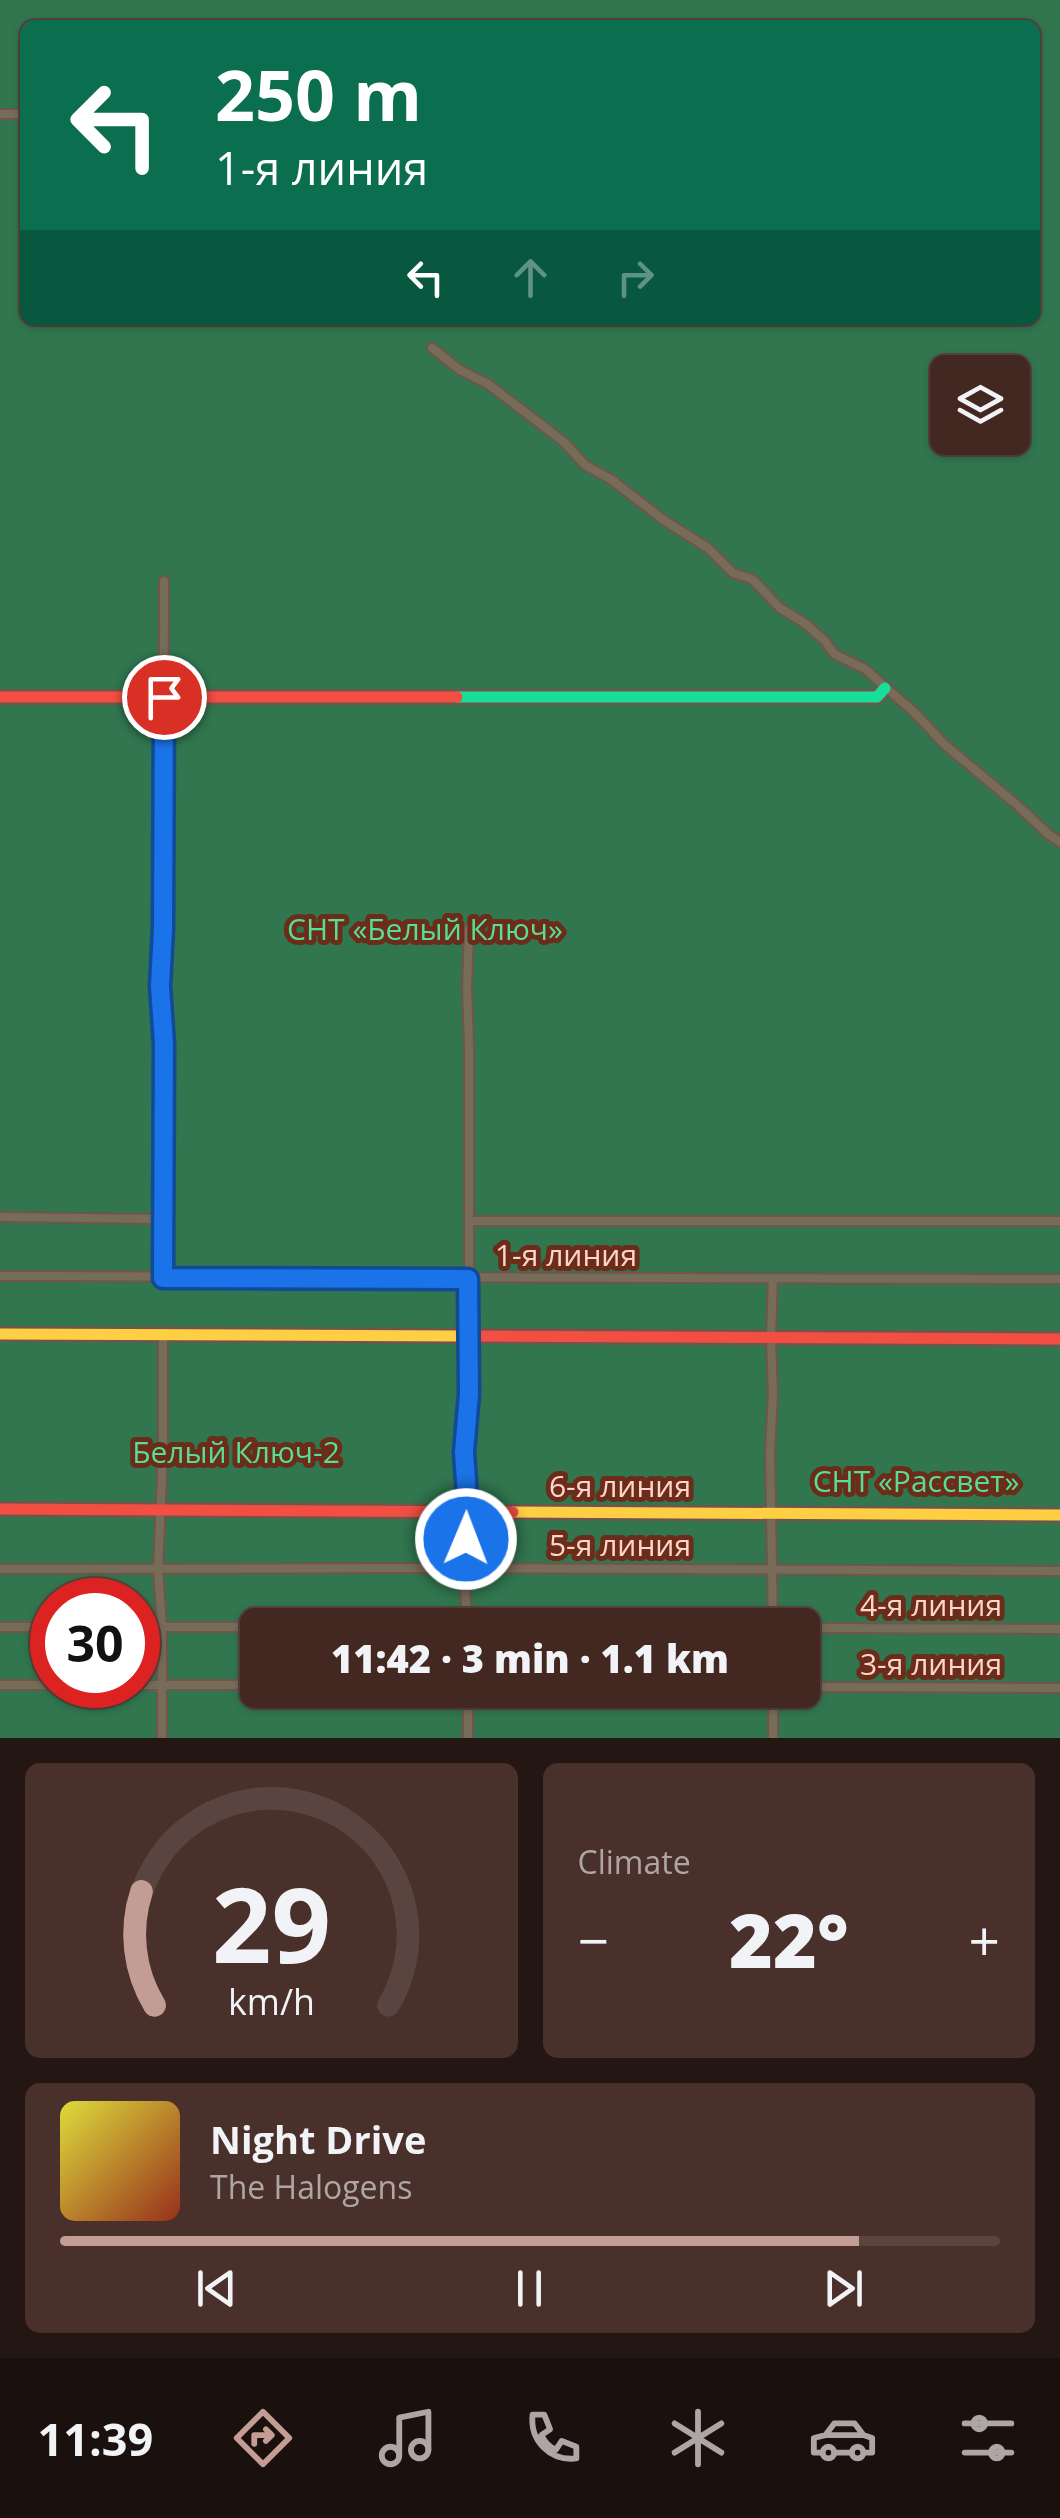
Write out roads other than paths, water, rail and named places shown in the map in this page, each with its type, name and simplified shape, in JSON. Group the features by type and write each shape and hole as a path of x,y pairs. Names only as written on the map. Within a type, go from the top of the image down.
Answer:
{"street":[{"path":"432,348 460,370 488,384 564,442 586,465 708,548 732,573 752,578 780,608 825,641 834,654 865,669 915,712 944,744 1060,842"},
{"path":"163,1278 164,1044 160,986 164,581"},
{"path":"0,697 877,697 885,688"},
{"path":"467,1608 464,1452 469,1394 470,930"},
{"path":"0,1217 163,1219"},
{"path":"469,1221 1060,1221"},
{"name":"1-я линия","path":"0,1276 1060,1280"},
{"path":"773,1278 773,1608"},
{"path":"0,1334 1060,1339"},
{"path":"162,1738 158,1569 163,1336"},
{"name":"6-я линия","path":"0,1509 1060,1515"},
{"name":"5-я линия","path":"0,1569 1060,1571"},
{"path":"0,1626 30,1627"},
{"path":"162,1627 240,1627"},
{"name":"4-я линия","path":"820,1628 1060,1630"},
{"path":"0,1685 30,1685"},
{"path":"163,1685 240,1685"},
{"name":"3-я линия","path":"820,1686 1060,1688"},
{"path":"468,1708 468,1738"},
{"path":"772,1708 773,1738"}],"park label":[{"name":"СНТ «Белый Ключ»","path":"425,930"},
{"name":"Белый Ключ-2","path":"236,1453"},
{"name":"СНТ «Рассвет»","path":"916,1482"}]}
